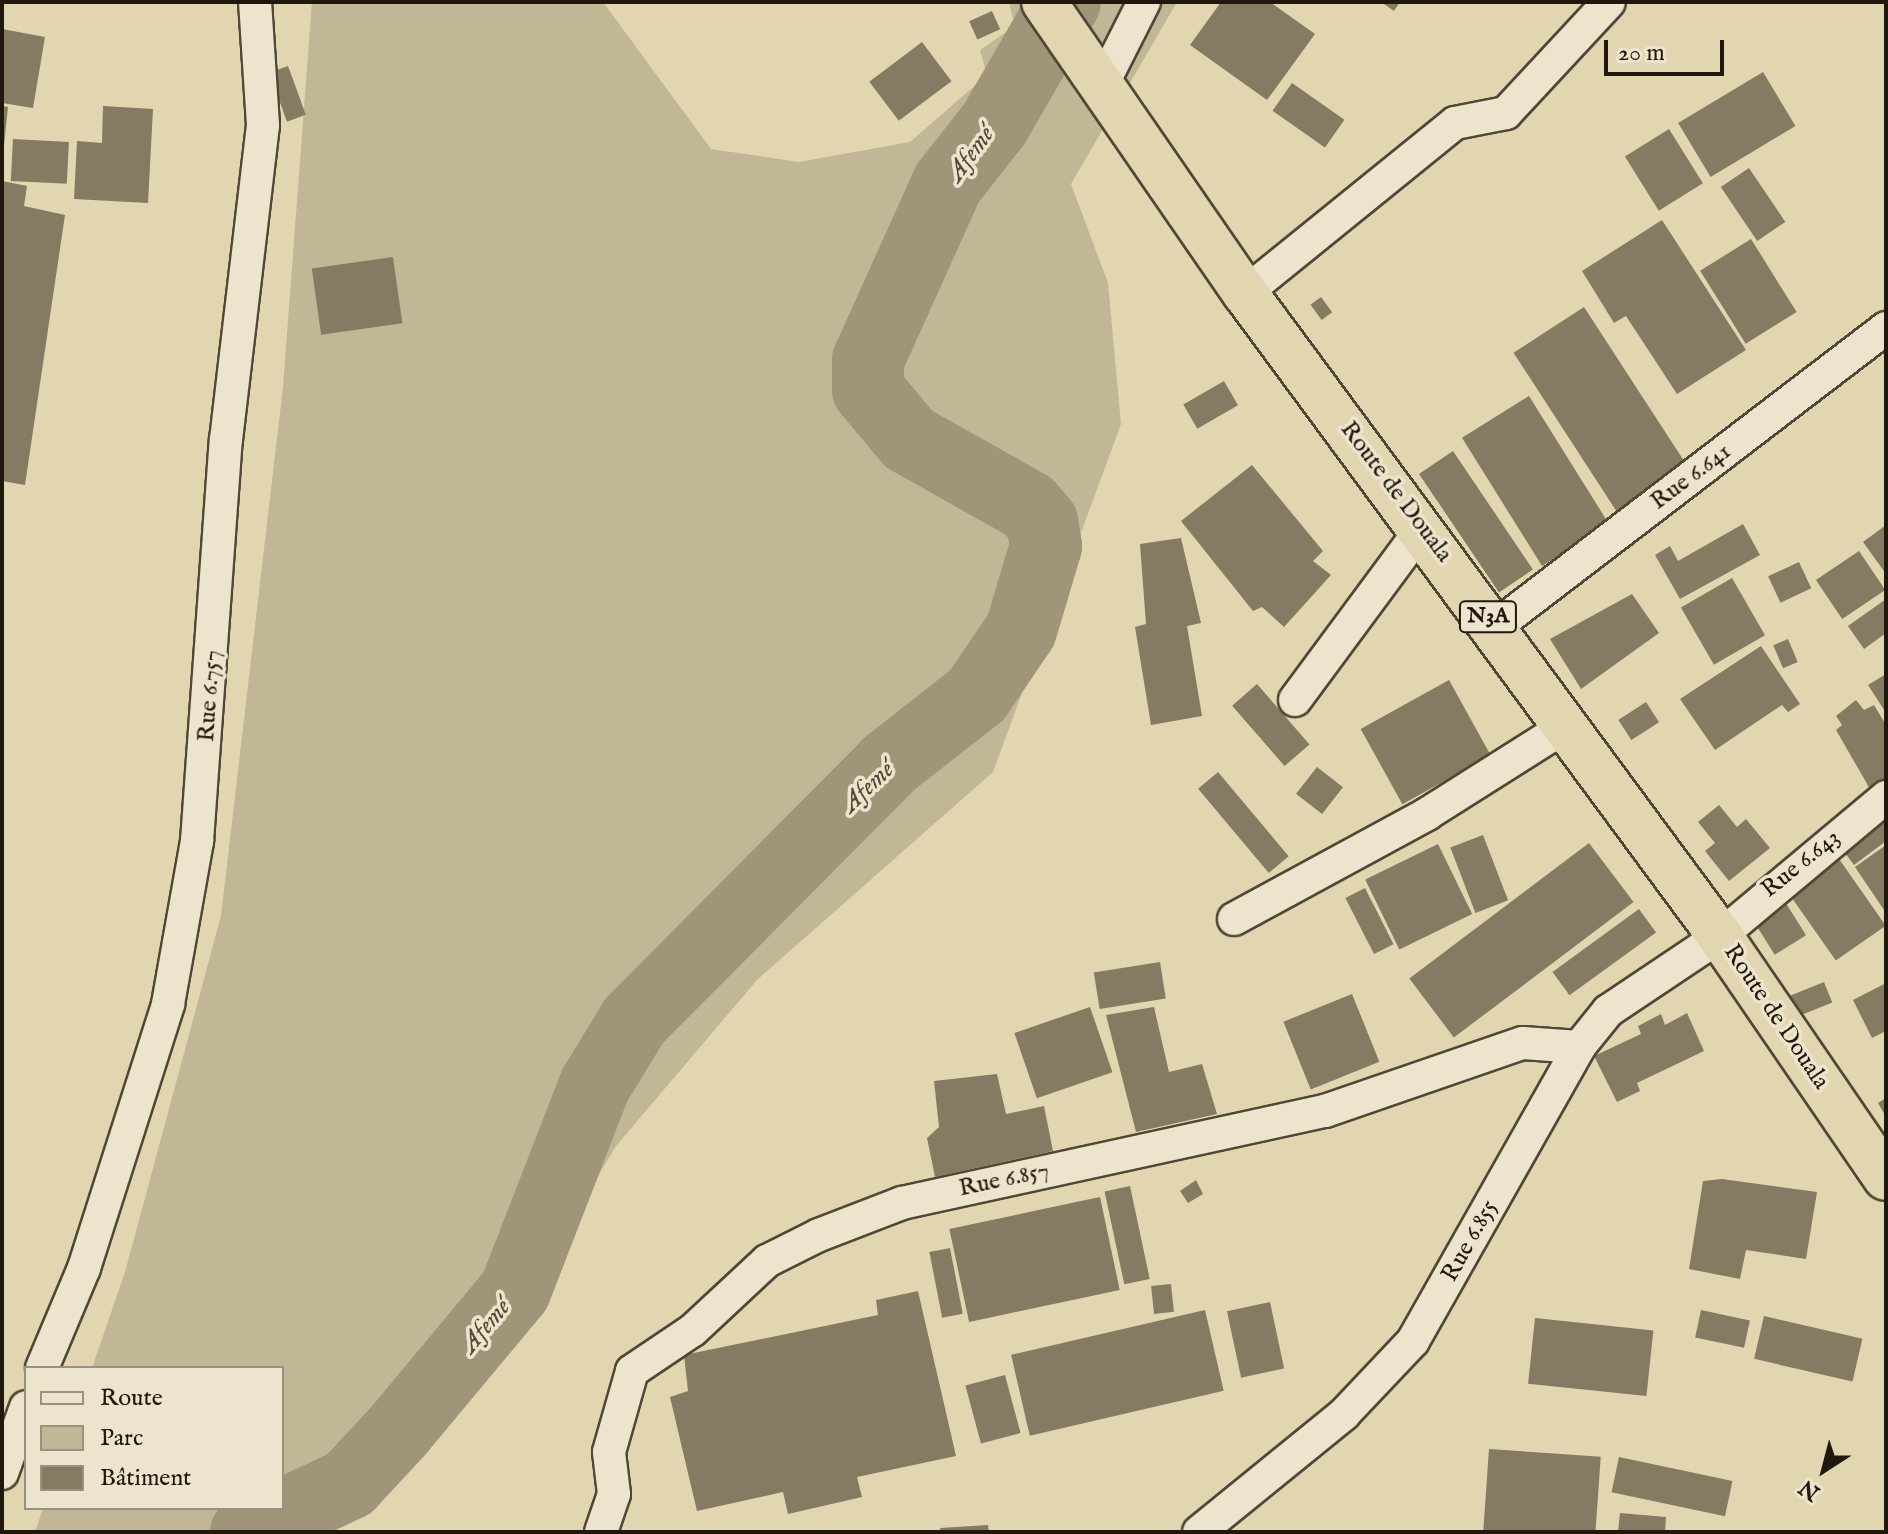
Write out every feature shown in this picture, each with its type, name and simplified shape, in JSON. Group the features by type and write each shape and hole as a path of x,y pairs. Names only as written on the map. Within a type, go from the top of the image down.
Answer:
{"highway":[{"name":"Route de Douala","path":"1044,2 1245,293 1423,527 1720,936 1886,1178"}],"street":[{"name":"Rue 6.757","path":"43,1366 84,1268 168,1004 197,841 226,440 263,125 255,2"},
{"path":"1093,72 1144,2"},
{"path":"1245,293 1455,123 1506,113 1609,2"},
{"name":"Rue 6.641","path":"1495,627 1886,328"},
{"path":"1295,700 1423,527"},
{"path":"1234,919 1427,814 1566,726"},
{"name":"Rue 6.643","path":"1720,936 1886,797"},
{"name":"Rue 6.855","path":"1199,1532 1344,1414 1413,1341 1579,1047 1608,1011 1720,936"},
{"name":"Rue 6.857","path":"601,1532 614,1494 609,1452 632,1371 693,1330 767,1261 819,1235 917,1199 1325,1111 1523,1043 1579,1047"},
{"path":"2,1473 24,1412"}],"green space":[{"path":"312,2 603,2 711,149 799,162 910,142 987,75 980,50 1015,26 1009,2 1177,2 1071,184 1108,283 1121,424 993,772 757,980 616,1146 493,1349 335,1532 35,1532 42,1510 284,1510 284,1366 93,1366 125,1272 221,916 283,387"}],"building":[{"path":"1221,2 1270,2 1315,34 1267,100 1190,45"},
{"path":"1381,2 1400,2 1394,11"},
{"path":"992,11 1000,29 977,39 969,21"},
{"path":"2,29 45,37 33,108 2,103"},
{"path":"922,42 951,81 899,121 869,82"},
{"path":"288,66 306,115 287,122 269,73"},
{"path":"1763,72 1795,126 1711,177 1678,123"},
{"path":"1292,83 1344,120 1325,148 1272,111"},
{"path":"2,106 8,107 4,145 2,145"},
{"path":"103,106 153,109 148,203 74,199 77,141 102,143"},
{"path":"1669,129 1703,183 1659,211 1625,157"},
{"path":"13,139 69,142 67,184 11,181"},
{"path":"1749,168 1785,222 1757,241 1721,187"},
{"path":"2,181 27,186 24,206 65,215 25,485 2,481"},
{"path":"1662,220 1746,350 1677,394 1626,316 1614,323 1582,271"},
{"path":"1751,239 1797,312 1746,344 1700,271"},
{"path":"393,257 402,323 321,335 312,268"},
{"path":"1321,297 1332,312 1322,320 1310,305"},
{"path":"1584,307 1687,466 1617,512 1514,353"},
{"path":"1224,381 1238,405 1197,429 1183,404"},
{"path":"1529,396 1609,524 1542,566 1462,438"},
{"path":"1453,451 1533,570 1499,592 1419,474"},
{"path":"1252,465 1323,551 1313,561 1331,575 1284,627 1262,607 1253,611 1181,521"},
{"path":"1743,524 1760,555 1680,599 1655,555 1670,546 1678,561"},
{"path":"1886,525 1886,574 1863,542"},
{"path":"1181,538 1201,623 1187,626 1202,716 1151,725 1135,627 1146,624 1140,544"},
{"path":"1859,551 1885,590 1842,619 1816,580"},
{"path":"1799,562 1811,588 1780,603 1768,576"},
{"path":"1732,578 1765,635 1714,665 1681,608"},
{"path":"1632,594 1659,633 1581,689 1550,639"},
{"path":"1886,599 1886,633 1864,649 1848,626"},
{"path":"1788,639 1798,662 1783,668 1773,645"},
{"path":"1761,646 1800,704 1788,712 1782,705 1715,750 1680,699"},
{"path":"1886,674 1886,713 1868,685"},
{"path":"1449,680 1491,755 1402,804 1361,729"},
{"path":"1257,684 1309,744 1285,766 1232,706"},
{"path":"1856,700 1864,710 1874,705 1886,725 1886,779 1870,789 1836,730 1842,725 1836,716"},
{"path":"1646,702 1659,722 1631,740 1618,720"},
{"path":"1317,767 1343,787 1322,814 1296,794"},
{"path":"1218,772 1289,856 1269,873 1198,789"},
{"path":"1886,804 1886,841 1854,865 1836,841"},
{"path":"1719,805 1737,827 1746,819 1770,848 1729,881 1705,851 1715,843 1698,822"},
{"path":"1483,835 1508,900 1475,913 1450,848"},
{"path":"1589,843 1634,902 1454,1038 1409,978"},
{"path":"1438,844 1472,914 1399,950 1365,880"},
{"path":"1886,845 1886,913 1855,867"},
{"path":"1837,856 1886,926 1836,961 1787,891"},
{"path":"1365,888 1394,944 1374,954 1345,898"},
{"path":"1779,892 1806,935 1775,955 1748,912"},
{"path":"1639,909 1656,932 1569,995 1552,972"},
{"path":"1160,962 1166,999 1100,1009 1094,972"},
{"path":"1824,982 1832,1002 1799,1016 1791,995"},
{"path":"1886,983 1886,1031 1872,1038 1853,1000"},
{"path":"1352,994 1379,1062 1311,1089 1283,1022"},
{"path":"1090,1007 1112,1072 1037,1098 1014,1033"},
{"path":"1154,1007 1169,1072 1202,1064 1217,1114 1136,1132 1106,1015"},
{"path":"1687,1013 1704,1051 1637,1083 1640,1091 1617,1102 1594,1056 1641,1034 1638,1026 1661,1014 1665,1025"},
{"path":"997,1074 1006,1114 1044,1106 1053,1151 935,1177 927,1138 939,1127 934,1081"},
{"path":"1886,1098 1886,1117 1878,1103"},
{"path":"1722,1179 1817,1192 1806,1259 1746,1250 1740,1279 1689,1269 1703,1181"},
{"path":"1196,1180 1203,1194 1188,1203 1180,1191"},
{"path":"1130,1186 1150,1279 1124,1284 1105,1191"},
{"path":"1100,1197 1120,1290 969,1322 949,1229"},
{"path":"950,1248 963,1314 942,1318 929,1252"},
{"path":"1171,1284 1174,1312 1154,1314 1151,1286"},
{"path":"918,1291 956,1456 857,1477 862,1497 788,1514 783,1492 697,1511 670,1397 688,1391 684,1355 878,1315 876,1300"},
{"path":"1270,1302 1284,1369 1241,1378 1227,1311"},
{"path":"1205,1310 1224,1391 1030,1436 1011,1355"},
{"path":"1701,1310 1750,1320 1744,1348 1695,1337"},
{"path":"1764,1316 1862,1339 1853,1382 1754,1359"},
{"path":"1535,1318 1653,1330 1646,1396 1528,1384"},
{"path":"1005,1375 1021,1433 981,1444 965,1386"},
{"path":"1489,1449 1601,1457 1595,1532 1483,1531"},
{"path":"1619,1457 1732,1481 1725,1516 1612,1492"},
{"path":"1620,1513 1666,1517 1665,1532 1618,1532"},
{"path":"988,1525 989,1532 941,1532 940,1528"}],"waterway":[{"name":"Afemé","path":"246,1532 349,1484 399,1430 515,1291 595,1085 634,1021 889,764 977,695 1021,630 1046,546 1042,522 1028,506 909,439 868,390 868,360 948,183 995,123 1065,2"}]}
